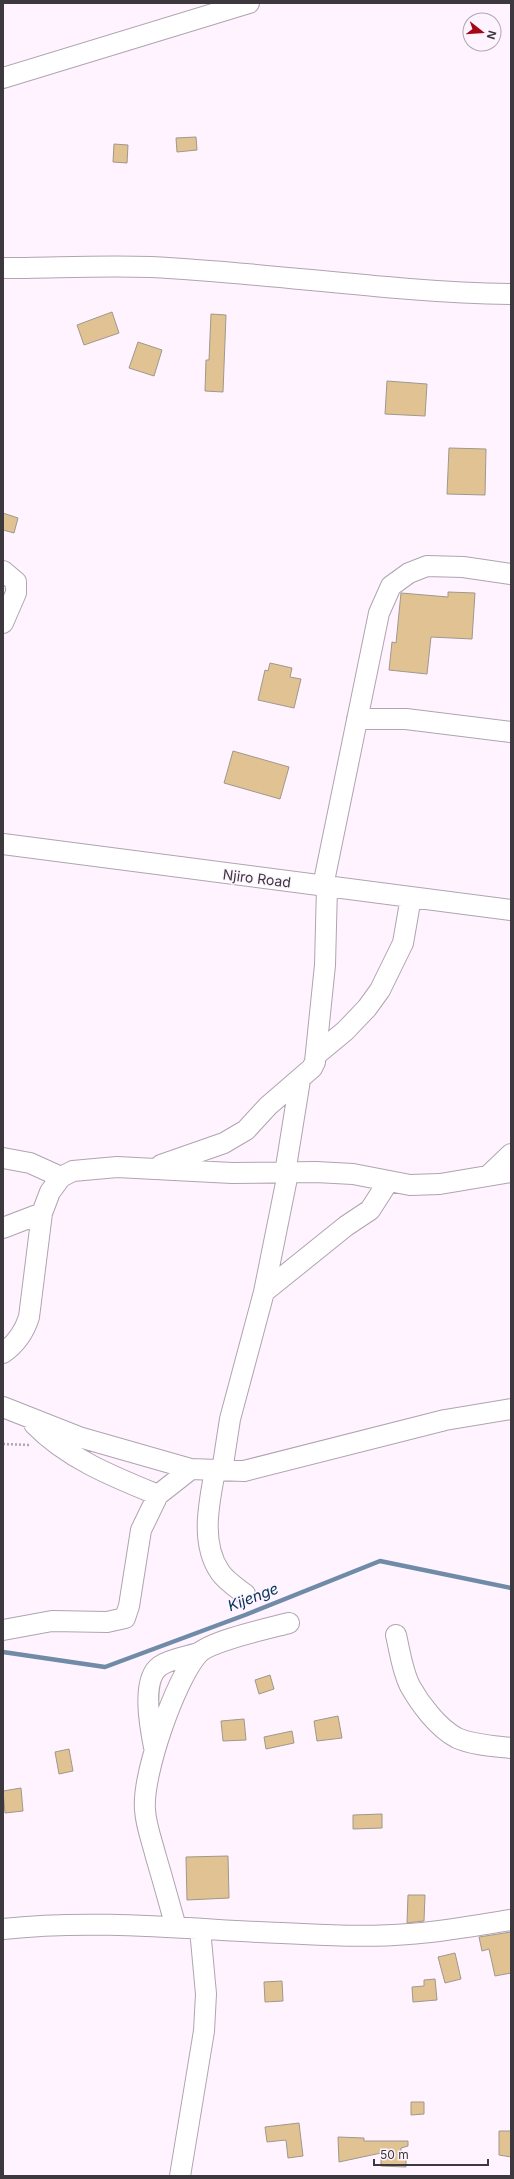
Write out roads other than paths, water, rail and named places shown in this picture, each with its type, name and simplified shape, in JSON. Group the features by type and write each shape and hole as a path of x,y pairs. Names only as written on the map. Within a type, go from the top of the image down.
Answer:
{"street":[{"path":"3,78 249,3"},
{"path":"3,268 150,267 241,273 338,284 511,294"},
{"path":"151,1168 224,1143 246,1130 268,1106 300,1080 312,1068 316,1055 325,965 325,886 379,613 391,586 409,573 428,566 463,567 511,574"},
{"path":"3,571 16,582 16,593 3,623"},
{"path":"357,719 406,719 511,732"},
{"name":"Njiro Road","path":"3,844 511,910"},
{"path":"316,1055 345,1031 367,1008 380,990 403,943 412,897"},
{"path":"245,1594 221,1574 211,1557 208,1538 208,1508 264,1292 286,1173 300,1080"},
{"path":"489,1175 511,1154"},
{"path":"3,1158 30,1164 61,1177"},
{"path":"3,1353 14,1345 25,1330 29,1317 42,1213 50,1192 61,1177 73,1171 89,1168 117,1167 286,1173 316,1172 353,1174 388,1182 410,1185 440,1184 511,1172"},
{"path":"264,1292 346,1226 370,1210 388,1182"},
{"path":"3,1228 42,1213"},
{"path":"3,1407 80,1437 191,1469 218,1471 244,1471 444,1420 511,1409"},
{"path":"28,1418 50,1441 85,1463 158,1495"},
{"path":"3,1630 52,1621 107,1622 124,1618 129,1606 141,1530 158,1495 191,1469"},
{"path":"154,1751 149,1710 149,1683 152,1675 160,1666 198,1653 231,1638 289,1623"},
{"path":"396,1635 404,1669 410,1686 441,1726 457,1738 483,1745 511,1748"},
{"path":"176,1927 148,1827 145,1809 147,1783 154,1751 174,1696 198,1653"},
{"path":"3,1929 37,1926 176,1927 304,1934 408,1934 511,1920"},
{"path":"180,2176 204,2031 206,1994 200,1929"}],"waterway":[{"name":"Kijenge","path":"3,1652 105,1667 245,1615 380,1561 511,1588"}]}
